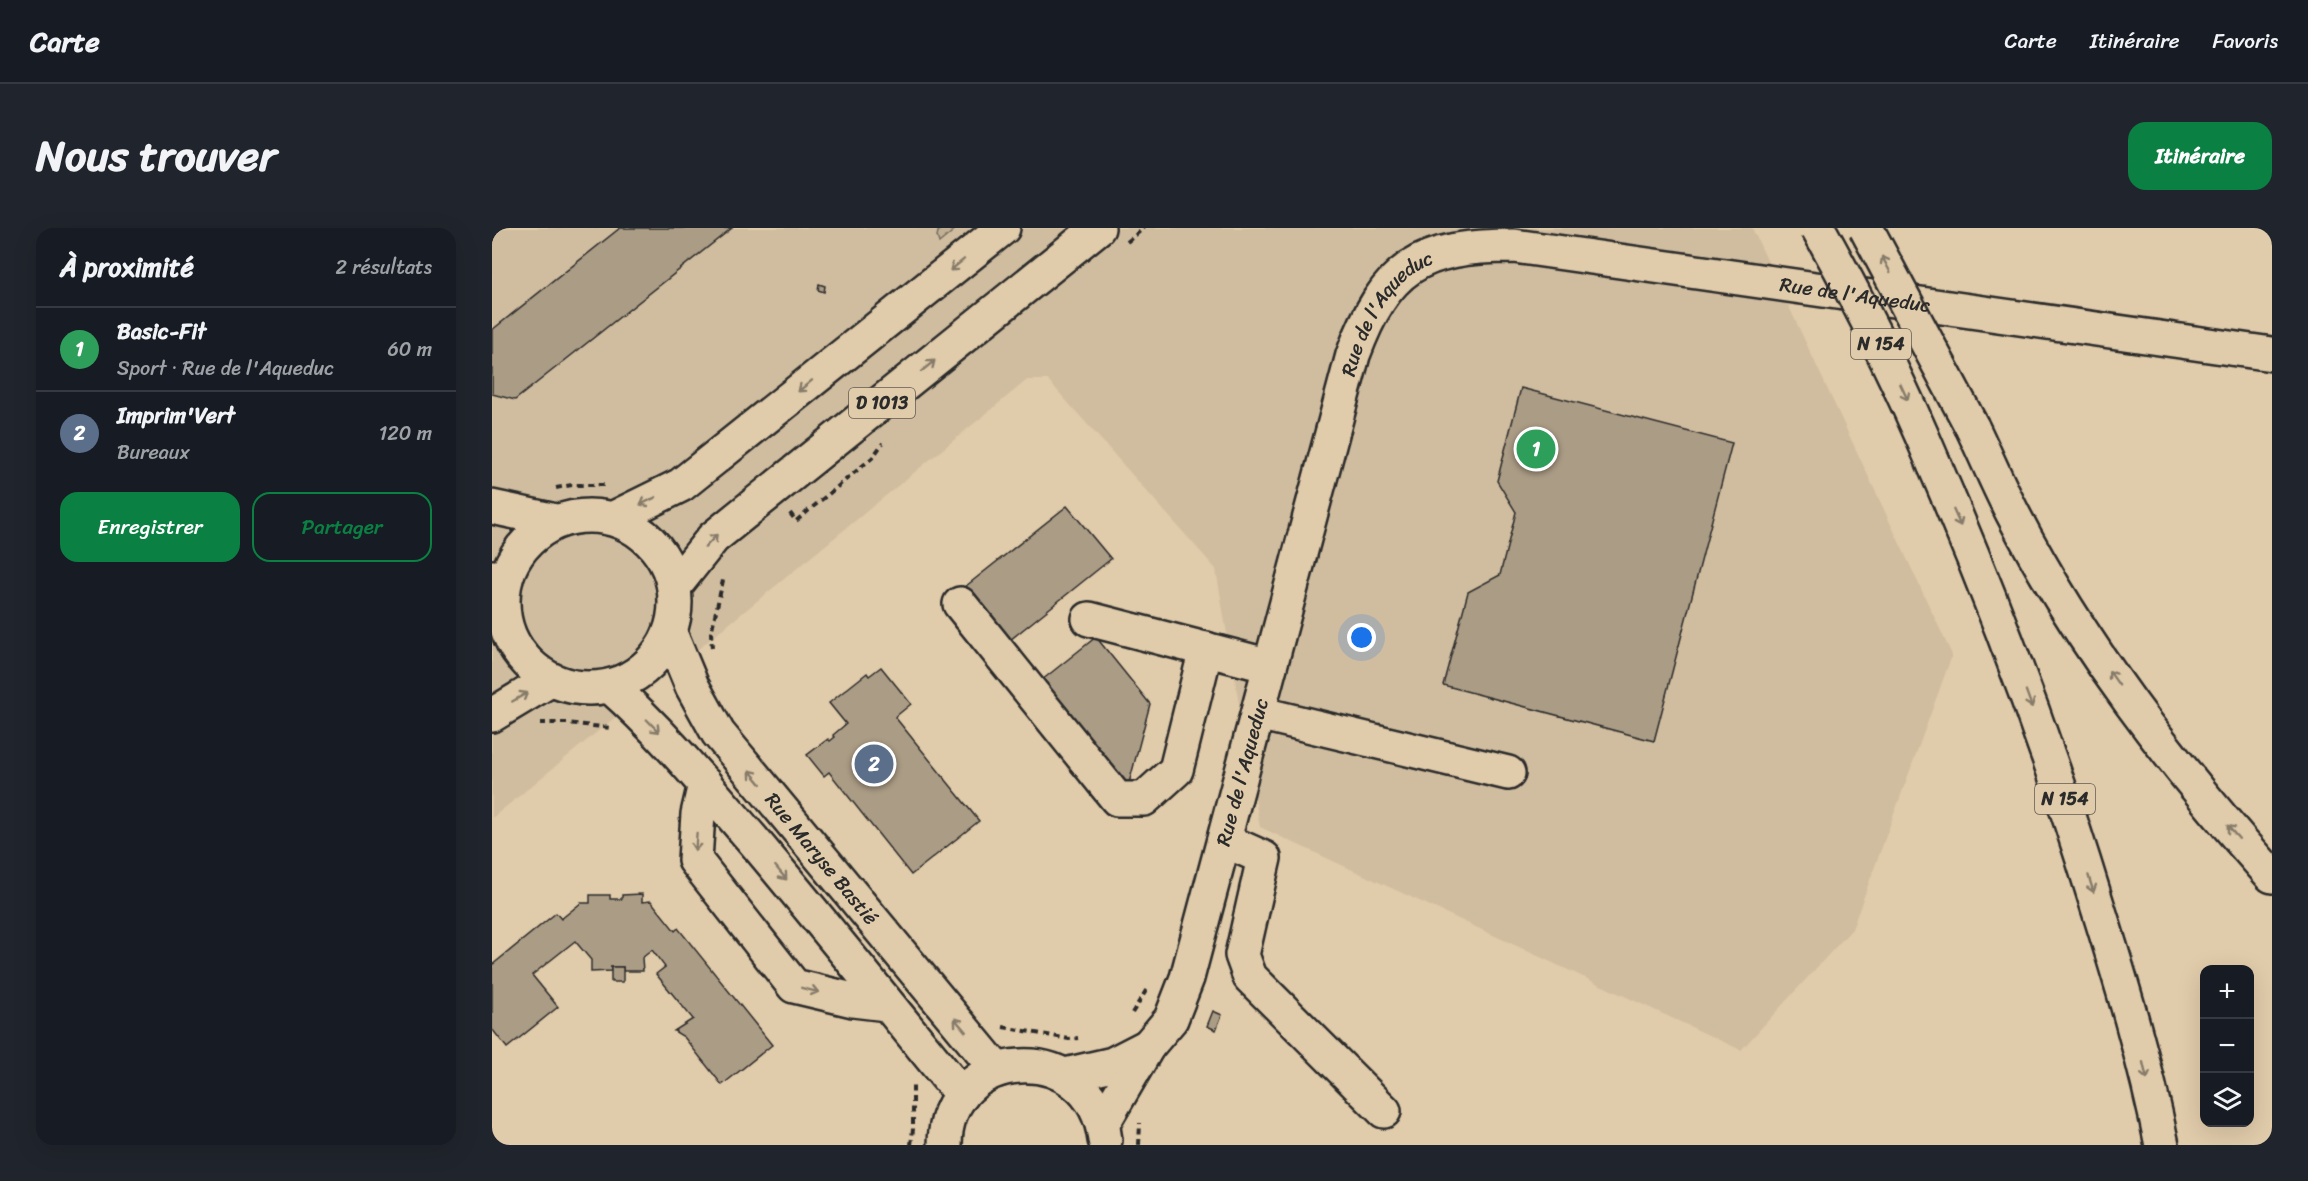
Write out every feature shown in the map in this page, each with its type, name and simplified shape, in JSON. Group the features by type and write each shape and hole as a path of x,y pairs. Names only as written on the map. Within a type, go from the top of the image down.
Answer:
{"main road":[{"name":"D 1013","path":"614,518 681,485 1003,228"},
{"name":"N 154","path":"1818,228 1878,339 1908,401 1977,563 2027,694 2065,799 2136,1033 2162,1145"},
{"name":"N 154","path":"1866,228 1972,427 2013,514 2086,638 2184,774 2272,876"},
{"name":"D 1013","path":"674,587 713,538 1112,235"},
{"name":"Rue de l'Aqueduc","path":"1104,1134 1148,1046 1171,1019 1187,978 1350,366 1361,333 1382,293 1415,265 1434,255 1458,248 1481,246 1524,248 2272,354"},
{"path":"492,507 556,521"},
{"path":"583,515 614,518 636,529 654,544 667,564 674,587 675,610 670,633 660,651 646,667 629,679 610,686 590,689 569,687 550,680 528,664 511,642 497,604 508,568 520,549 536,533 556,521 583,515"},
{"path":"960,604 1117,799 1144,799 1176,770 1206,649"},
{"path":"1089,619 1270,666"},
{"name":"Rue Maryse Bastié","path":"670,633 692,686 718,732 997,1070"},
{"path":"492,715 550,680"},
{"path":"610,686 649,721 705,784 962,1095"},
{"path":"1258,713 1508,773"},
{"path":"705,784 698,814 695,860 794,986 853,1000 887,1004"},
{"path":"1224,840 1264,858 1242,955 1250,977 1384,1111"},
{"name":"Rue de l'Aqueduc","path":"1065,1075 1113,1064 1148,1046"},
{"path":"945,1145 945,1135 951,1114 962,1095 978,1080 997,1070 1020,1065 1043,1067 1065,1075 1082,1088 1094,1104 1104,1134"}],"path":[{"path":"1112,235 1144,228"},
{"path":"790,513 796,521 872,458 884,442"},
{"path":"712,658 711,633 721,584 726,571"},
{"path":"911,1082 914,1091 911,1145"}],"shaded area":[{"path":"492,228 1752,228 1952,655 1852,929 1741,1050 1260,827 1216,569 1048,380 1027,380 492,818"},
{"path":"939,228 957,228 939,243 937,236"}],"building":[{"path":"620,228 732,228 515,400 492,394 492,330"},
{"path":"819,284 825,286 824,292 818,290"},
{"path":"1521,388 1732,443 1654,741 1443,685 1468,592 1500,575 1516,512 1497,481"},
{"path":"1067,506 1111,559 1010,640 966,586"},
{"path":"1096,637 1150,704 1128,787 1042,680"},
{"path":"881,667 911,704 895,717 979,821 911,875 829,772 824,776 807,755 828,739 830,741 835,737 833,735 846,724 829,703 867,673 869,676"},
{"path":"642,894 642,902 651,901 675,931 678,928 772,1045 722,1085 684,1037 674,1031 693,1019 656,974 665,967 652,950 642,958 643,971 623,971 623,967 611,967 611,971 591,972 591,960 575,941 532,975 558,1007 507,1048 492,1029 492,965 556,913 561,919 581,903 590,903 590,895 610,895 610,899 622,899 622,895"},
{"path":"611,967 623,967 623,982 611,982"},
{"path":"1213,1011 1222,1015 1216,1030 1207,1026"}],"place":[{"name":"Basic-Fit","path":"1536,449"},
{"name":"Imprim'Vert","path":"874,764"}]}
